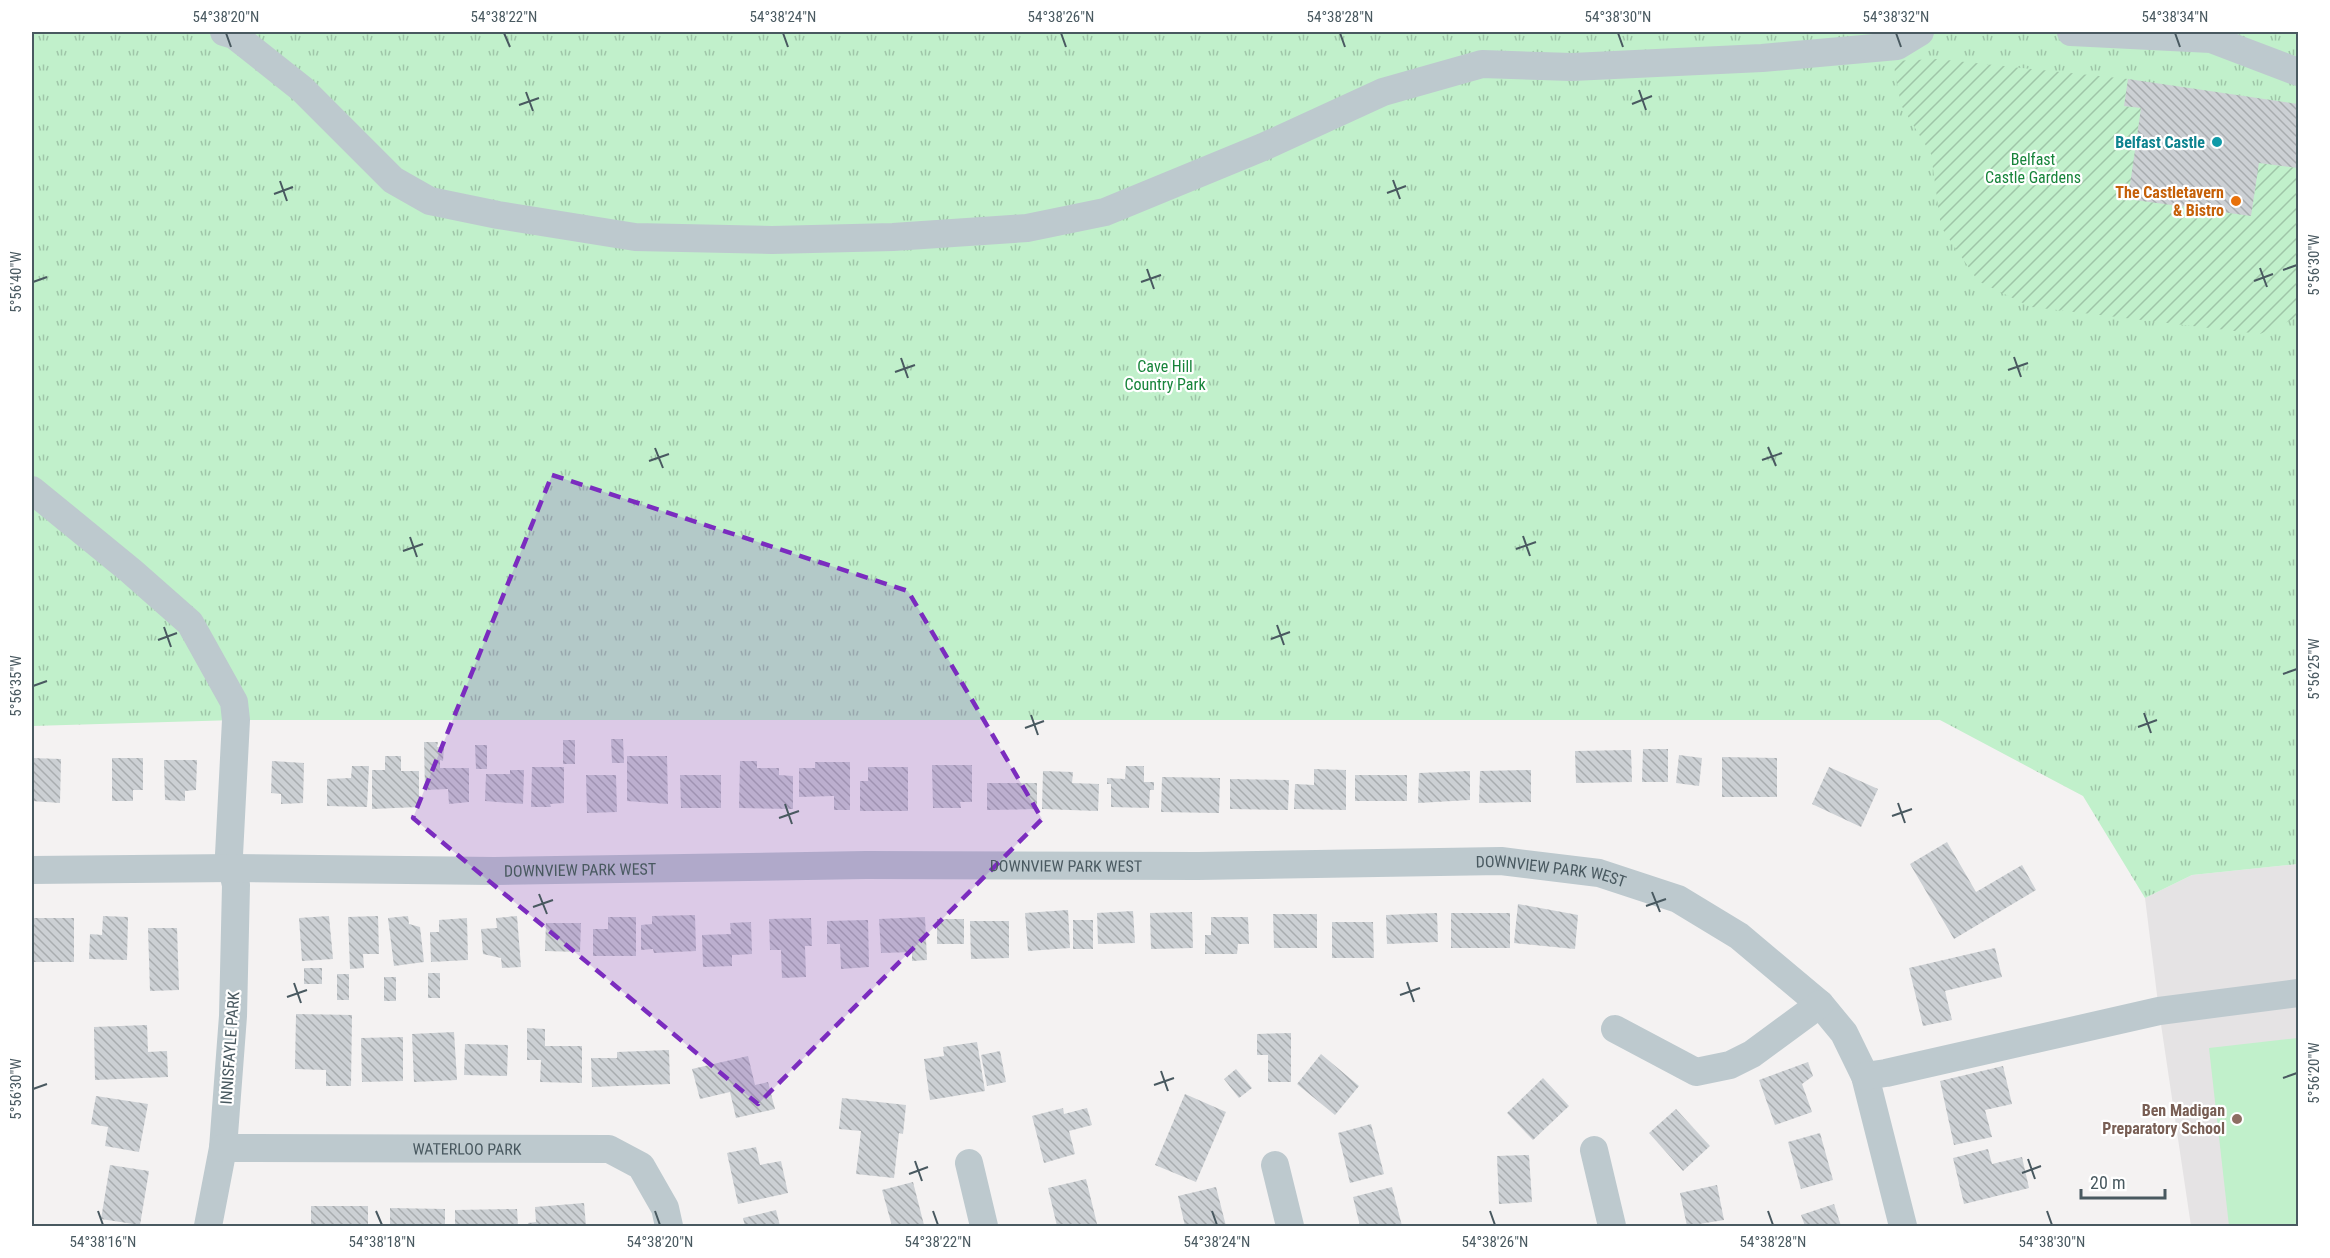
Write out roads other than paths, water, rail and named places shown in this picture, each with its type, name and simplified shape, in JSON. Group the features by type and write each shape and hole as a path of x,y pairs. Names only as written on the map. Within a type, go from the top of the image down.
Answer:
{"street":[{"path":"224,32 234,35 302,89 393,180 430,201 498,215 635,237 772,240 893,237 1027,228 1105,212 1263,147 1383,92 1482,64 1572,67 1762,58 1897,46 1920,32"},
{"path":"2071,32 2211,39 2298,72"},
{"name":"INNISFAYLE PARK","path":"32,490 190,623 234,702 236,720 229,855 236,885 233,1016 223,1148 208,1227"},
{"name":"DOWNVIEW PARK WEST","path":"32,870 233,868 494,871 866,866 1198,866 1500,861 1599,873 1678,899 1739,936 1820,1004 1844,1033 1865,1076 1903,1227"},
{"path":"1865,1076 2159,1011 2298,993"},
{"path":"1615,1029 1696,1072 1730,1065 1752,1054 1820,1004"},
{"name":"WATERLOO PARK","path":"223,1148 609,1149 640,1166 665,1208 669,1227"},
{"path":"1594,1150 1612,1227"},
{"path":"969,1163 984,1227"},
{"path":"1275,1165 1290,1227"}],"place":[{"name":"Belfast Castle","path":"2217,142"},
{"name":"The Castletavern & Bistro","path":"2236,201"},
{"name":"Ben Madigan Preparatory School","path":"2237,1119"}],"park label":[{"name":"Belfast Castle Gardens","path":"2033,168"},
{"name":"Cave Hill Country Park","path":"1165,375"}]}
